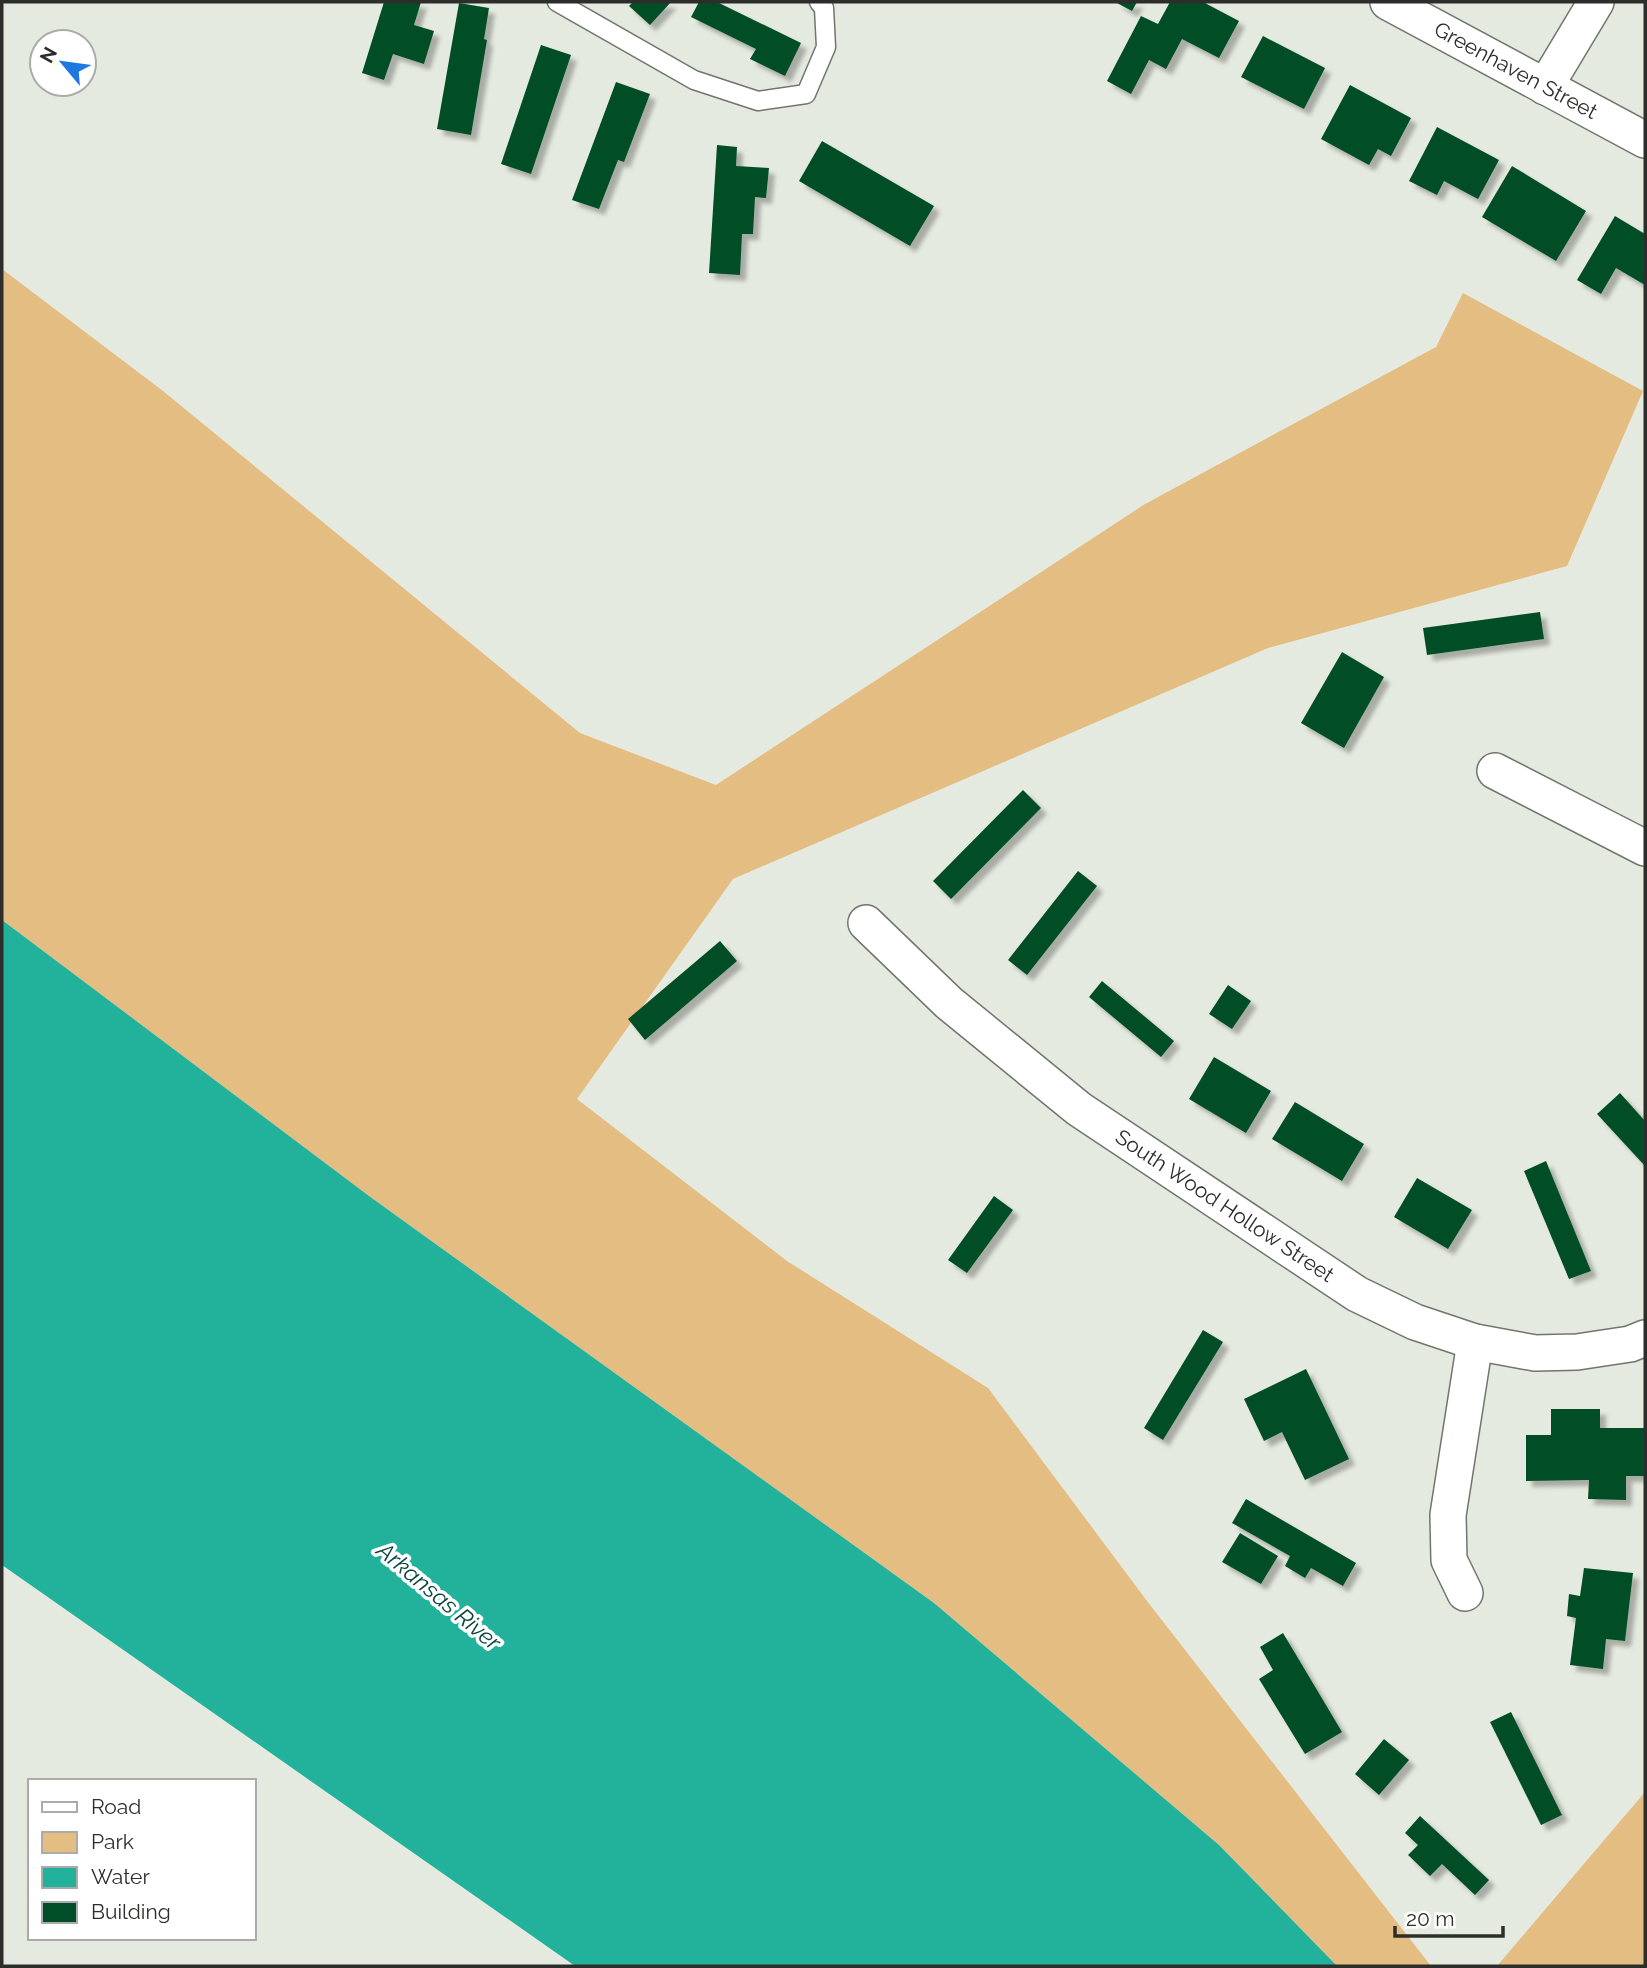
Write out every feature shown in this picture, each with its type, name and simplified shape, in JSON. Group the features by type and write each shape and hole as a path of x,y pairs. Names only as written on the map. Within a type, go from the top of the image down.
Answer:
{"street":[{"name":"Greenhaven Street","path":"1388,2 1645,140"},
{"path":"1545,88 1596,2"},
{"path":"1496,771 1645,848"},
{"name":"South Wood Hollow Street","path":"866,923 949,1003 1079,1109 1357,1294 1415,1322 1475,1342 1535,1353 1577,1352 1630,1344 1645,1338"},
{"path":"1465,1593 1449,1560 1448,1515 1475,1342"}],"lane":[{"path":"557,2 694,80 758,101 806,94 826,47 824,8 819,2"}],"green space":[{"path":"2,269 163,391 580,733 716,785 1145,504 1436,347 1463,293 1643,391 1567,566 1268,648 733,879 577,1099 787,1261 988,1388 1147,1601 1431,1966 1337,1966 1219,1845 934,1603 369,1196 2,920"},
{"path":"1645,1792 1645,1966 1497,1966"}],"water":[{"name":"Arkansas River","path":"2,920 369,1196 934,1603 1219,1845 1337,1966 575,1966 2,1565"}],"building":[{"path":"384,2 421,2 414,25 434,31 424,64 393,54 384,80 362,73"},
{"path":"633,2 671,2 650,25 629,6"},
{"path":"699,2 717,2 801,43 785,76 750,59 756,49 691,17"},
{"path":"1115,2 1137,2 1132,11"},
{"path":"1170,2 1203,2 1239,21 1219,58 1182,39 1166,69 1149,60 1131,94 1107,81 1141,16 1158,24"},
{"path":"459,3 489,8 484,39 487,40 471,135 437,129"},
{"path":"1263,36 1325,68 1304,109 1241,77"},
{"path":"541,45 571,55 531,174 501,164"},
{"path":"616,82 650,94 624,162 618,160 599,209 572,200"},
{"path":"1350,85 1411,118 1391,156 1378,149 1369,165 1321,139"},
{"path":"1437,127 1499,160 1478,199 1444,181 1437,195 1409,181"},
{"path":"822,141 934,206 910,246 799,181"},
{"path":"717,145 737,147 736,166 769,168 766,198 755,197 753,234 742,234 740,275 709,273"},
{"path":"1512,166 1586,211 1556,261 1482,217"},
{"path":"1615,216 1645,234 1645,285 1616,268 1601,294 1577,280"},
{"path":"1540,612 1544,639 1427,655 1423,628"},
{"path":"1342,652 1384,677 1344,748 1301,723"},
{"path":"1023,790 1041,808 951,899 933,881"},
{"path":"1078,871 1097,886 1027,975 1008,960"},
{"path":"720,941 737,961 645,1040 628,1019"},
{"path":"1102,981 1174,1041 1161,1057 1089,997"},
{"path":"1228,985 1251,1001 1232,1029 1209,1014"},
{"path":"1214,1057 1271,1091 1246,1133 1189,1099"},
{"path":"1620,1093 1645,1121 1645,1166 1597,1114"},
{"path":"1295,1102 1364,1144 1342,1181 1272,1139"},
{"path":"1546,1161 1591,1271 1569,1279 1524,1171"},
{"path":"1417,1178 1472,1210 1448,1249 1394,1217"},
{"path":"994,1196 1013,1210 967,1273 948,1260"},
{"path":"1203,1330 1223,1342 1163,1440 1144,1428"},
{"path":"1306,1369 1349,1459 1305,1480 1282,1432 1264,1441 1244,1399"},
{"path":"1551,1409 1600,1409 1600,1428 1645,1428 1645,1476 1626,1476 1626,1500 1588,1499 1589,1480 1526,1481 1526,1435 1551,1435"},
{"path":"1246,1499 1356,1563 1343,1586 1311,1568 1305,1578 1285,1566 1290,1556 1232,1523"},
{"path":"1240,1533 1278,1556 1261,1584 1222,1562"},
{"path":"1584,1568 1633,1573 1625,1641 1606,1639 1603,1669 1570,1665 1576,1618 1567,1616 1569,1594 1580,1596"},
{"path":"1283,1633 1342,1732 1305,1754 1259,1679 1273,1670 1260,1647"},
{"path":"1511,1712 1562,1815 1541,1825 1490,1722"},
{"path":"1384,1739 1409,1760 1379,1795 1355,1774"},
{"path":"1420,1816 1489,1880 1475,1895 1442,1864 1430,1876 1408,1855 1418,1845 1405,1833"}]}
